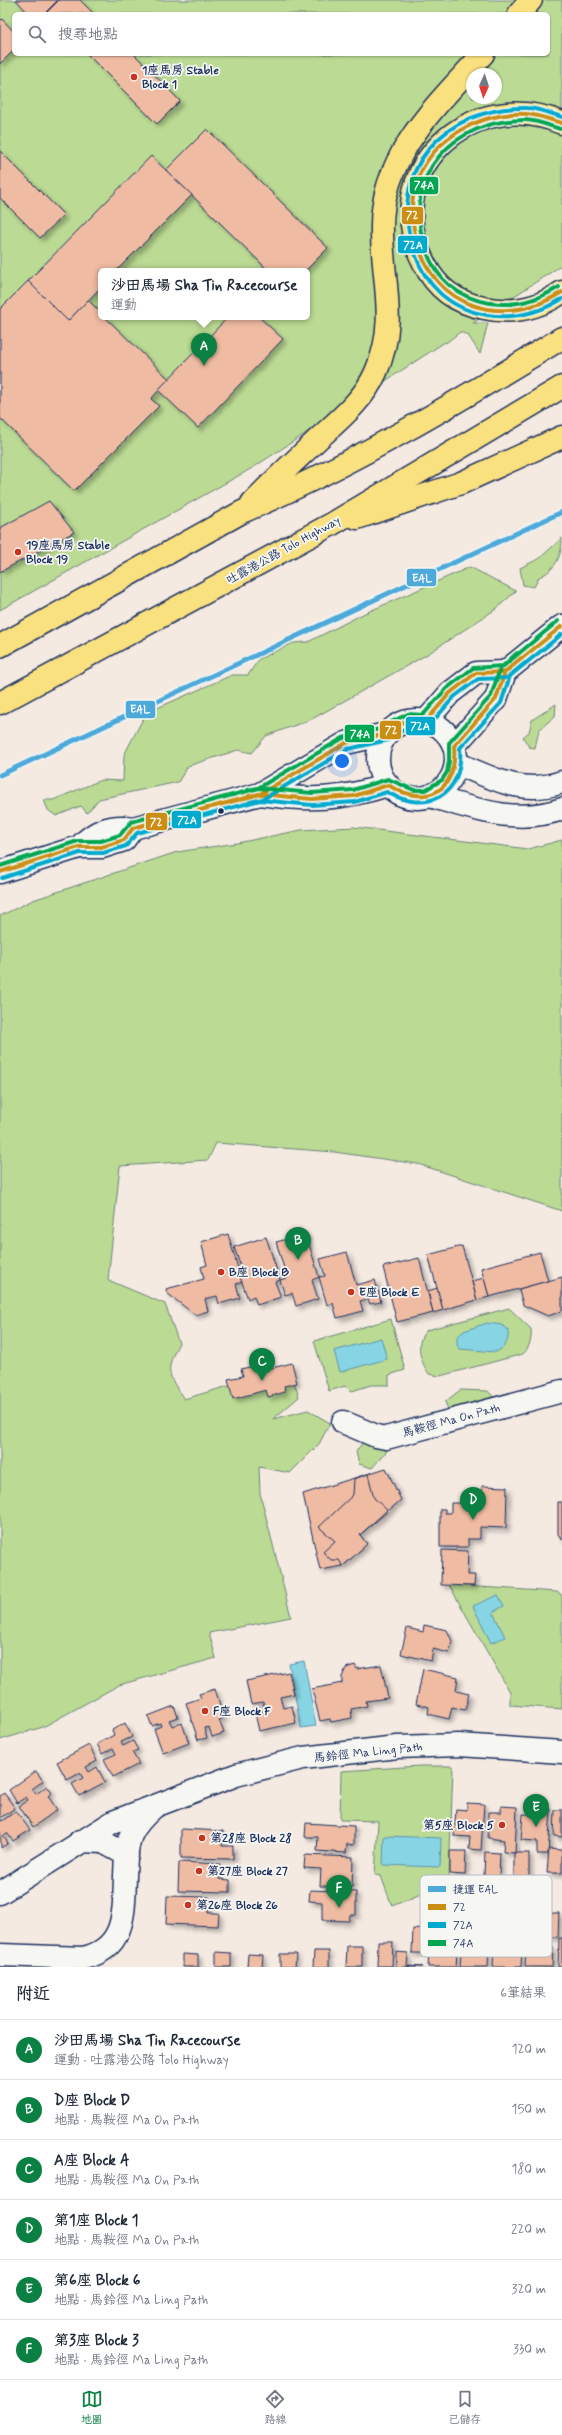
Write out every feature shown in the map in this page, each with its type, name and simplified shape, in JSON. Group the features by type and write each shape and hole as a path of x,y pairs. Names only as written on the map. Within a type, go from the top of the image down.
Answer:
{"highway":[{"path":"521,12 532,0"},
{"path":"242,512 339,421 362,395 372,379 382,355 388,329 389,297 382,228 385,194 398,159 419,125 481,56"},
{"path":"562,123 536,114 509,112 482,118 456,131 444,141 427,162 418,183 410,216 418,253 427,270 439,287 458,299 478,307 499,311 538,305 562,292"},
{"path":"0,646 242,512 281,495 377,445 562,338"},
{"name":"吐露港公路 Tolo Highway","path":"0,703 332,524 562,387"},
{"path":"332,524 374,514 461,483 562,437"}],"street":[{"path":"430,796 448,782 455,754 496,699 505,672 562,626"},
{"path":"426,721 450,693 476,673 505,672"},
{"path":"0,872 79,847 102,847 124,840 133,828 260,794 292,773 346,743 386,734 401,723 409,720 426,721 442,729 455,754 489,777 523,788 541,788 562,782"},
{"path":"386,734 379,747 377,764 388,785 405,796 417,798 430,796 491,814 518,817 547,815 562,809"},
{"path":"260,794 298,799 312,799 354,796 388,785"},
{"name":"馬鞍徑 Ma On Path","path":"342,1422 376,1436 386,1438 562,1390"},
{"name":"馬鈴徑 Ma Ling Path","path":"0,1892 80,1841 124,1817 236,1775 303,1758 397,1747 459,1745 562,1752"},
{"name":"馬鈴徑 Ma Ling Path","path":"0,1955 83,1958 95,1956 106,1950 120,1933 127,1855 131,1835 140,1820 156,1805"},
{"path":"80,1841 103,1842 127,1855"}],"green space":[{"path":"0,0 562,0 562,265 473,323 488,323 480,354 468,335 460,332 446,343 445,342 254,467 0,610"},
{"path":"562,538 561,550 554,566 539,577 534,587 523,585 520,568 540,558"},
{"path":"470,567 516,591 496,609 426,655 312,719 266,736 252,753 238,750 188,766 178,782 99,799 87,813 81,806 56,816 48,810 44,800 53,800 101,780 123,781 124,755 146,713 232,675 248,675 259,659 293,643 308,642 363,614"},
{"path":"556,704 555,716 539,730 535,748 529,747 523,737 529,732 532,720"},
{"path":"354,827 528,849 562,840 562,1211 418,1164 334,1152 216,1143 208,1160 120,1166 108,1280 165,1304 179,1343 171,1360 171,1377 184,1399 242,1382 294,1382 299,1397 273,1419 308,1410 330,1423 319,1444 290,1473 259,1467 260,1493 291,1617 209,1633 216,1658 119,1685 43,1727 0,1740 0,916 33,900 177,852 237,843 301,830"},
{"path":"509,1308 531,1329 530,1343 523,1354 440,1376 429,1374 423,1363 420,1352 421,1340 427,1330"},
{"path":"391,1319 405,1370 389,1375 389,1385 371,1385 352,1391 345,1386 329,1391 314,1341"},
{"path":"460,1390 488,1391 497,1401 485,1421 448,1434 441,1428 450,1414 445,1402"},
{"path":"395,1423 394,1443 372,1468 359,1464 356,1452 364,1441 377,1431"},
{"path":"449,1585 557,1592 562,1595 562,1709 510,1705 510,1692"},
{"path":"420,1766 453,1766 449,1875 420,1875 420,1894 392,1906 381,1876 375,1875 378,1821 340,1820 341,1771"}],"water":[{"path":"487,1323 502,1325 508,1330 507,1340 502,1348 496,1352 460,1349 457,1345 457,1337 464,1331"},
{"path":"381,1338 387,1359 340,1372 334,1351"},
{"path":"498,1595 504,1606 493,1612 505,1637 491,1643 473,1606"},
{"path":"304,1661 316,1726 301,1728 289,1664"},
{"path":"384,1836 441,1838 440,1867 383,1865"}],"building":[{"path":"16,0 58,0 46,12 27,12"},
{"path":"59,0 80,0 92,12 47,12"},
{"path":"2,19 12,30 12,52 0,64 0,21"},
{"name":"1座馬房 Stable Block 1","path":"89,56 136,56 180,101 157,124"},
{"path":"207,129 328,248 308,268 266,268 166,170"},
{"path":"0,151 64,215 40,238 0,198"},
{"path":"151,156 192,195 119,268 98,268 98,290 68,321 28,281"},
{"path":"28,281 68,321 88,300 98,310 98,320 108,320 169,379 151,399 159,406 74,491 0,418 0,309"},
{"path":"225,320 262,320 283,339 198,428 158,390"},
{"name":"19座馬房 Stable Block 19","path":"49,501 74,532 0,572 0,528"},
{"name":"B座 Block B","path":"228,1234 242,1282 236,1284 240,1298 219,1304 217,1296 205,1299 208,1311 195,1315 167,1293 166,1289 204,1279 201,1267 207,1265 201,1242"},
{"path":"306,1234 319,1277 312,1280 318,1299 296,1306 292,1293 285,1295 280,1280 287,1278 276,1242"},
{"path":"266,1237 280,1280 275,1282 281,1297 257,1305 254,1296 248,1299 240,1277 244,1276 234,1247"},
{"path":"462,1246 477,1300 443,1310 428,1255"},
{"name":"E座 Block E","path":"347,1252 356,1285 375,1280 381,1302 370,1304 368,1299 360,1301 363,1311 337,1318 333,1303 327,1305 319,1277 325,1276 320,1259"},
{"path":"540,1252 548,1281 489,1297 481,1268"},
{"path":"419,1258 433,1313 397,1322 383,1267"},
{"path":"562,1277 562,1311 548,1316 523,1305 519,1289"},
{"path":"484,1278 489,1297 477,1300 472,1281"},
{"path":"437,1288 443,1310 433,1313 428,1291"},
{"path":"270,1362 272,1368 292,1363 297,1383 284,1386 285,1392 268,1397 266,1390 233,1399 228,1379 243,1376 241,1369"},
{"path":"386,1468 401,1500 360,1535 367,1544 343,1566 320,1570 303,1494"},
{"path":"368,1474 374,1498 387,1510 360,1535 367,1544 343,1566 339,1560 331,1560 323,1552 335,1541 319,1527 353,1495 354,1479"},
{"path":"482,1486 507,1487 506,1528 480,1527 480,1539 468,1539 468,1547 440,1547 440,1509 445,1509 445,1513 451,1513 451,1503 465,1503 465,1506 474,1506 474,1502 482,1502"},
{"path":"558,1502 562,1502 562,1540 558,1534"},
{"path":"442,1550 468,1551 467,1575 475,1575 474,1586 441,1585"},
{"path":"424,1625 447,1630 452,1641 449,1653 433,1649 431,1661 401,1654 407,1628 423,1632"},
{"path":"355,1665 357,1669 381,1665 388,1698 366,1701 367,1706 351,1709 352,1718 331,1722 330,1719 320,1721 312,1689 342,1683 342,1677 346,1668"},
{"path":"423,1669 458,1677 456,1691 469,1694 465,1710 452,1707 449,1719 428,1714 429,1707 416,1704"},
{"path":"289,1672 294,1694 280,1697 283,1708 292,1706 296,1723 259,1731 255,1713 265,1710 263,1702 251,1704 246,1681"},
{"name":"F座 Block F","path":"215,1689 224,1718 219,1720 224,1733 212,1737 209,1727 204,1728 207,1738 198,1740 186,1703 201,1698 199,1694"},
{"path":"174,1706 178,1717 169,1720 172,1726 182,1723 189,1743 163,1753 154,1729 161,1726 160,1723 152,1726 148,1716"},
{"path":"125,1723 132,1737 121,1742 123,1746 133,1741 138,1750 132,1752 139,1764 113,1777 104,1759 116,1754 113,1748 102,1754 97,1744 114,1735 112,1730"},
{"path":"89,1745 97,1761 86,1767 89,1772 97,1767 105,1782 79,1796 72,1784 83,1778 80,1773 67,1780 57,1762"},
{"path":"36,1771 43,1781 32,1789 36,1794 47,1786 52,1793 48,1796 57,1810 33,1827 19,1806 28,1800 26,1797 17,1803 9,1790"},
{"path":"4,1793 15,1808 0,1818 0,1796"},
{"path":"467,1803 484,1804 481,1850 469,1849 470,1837 454,1836 456,1809 467,1810"},
{"name":"第5座 Block 5","path":"501,1806 517,1807 515,1853 503,1852 504,1840 488,1838 489,1812 501,1812"},
{"path":"535,1808 551,1809 548,1854 537,1854 537,1841 521,1840 523,1814 534,1814"},
{"path":"555,1810 562,1810 562,1837 554,1836"},
{"path":"16,1811 30,1830 13,1841 7,1833 3,1836 8,1843 1,1848 0,1818 2,1821"},
{"path":"306,1823 354,1826 354,1845 347,1844 346,1853 317,1851 318,1837 305,1837"},
{"name":"第28座 Block 28","path":"181,1829 223,1831 222,1846 233,1846 233,1859 181,1858"},
{"path":"549,1849 562,1850 562,1873 547,1873"},
{"path":"450,1851 466,1851 465,1875 450,1874"},
{"path":"485,1852 500,1853 499,1875 484,1875"},
{"path":"514,1853 529,1853 529,1875 514,1875"},
{"path":"305,1855 353,1857 352,1887 320,1886 321,1869 304,1868"},
{"name":"第27座 Block 27","path":"179,1862 220,1864 219,1879 230,1880 230,1892 178,1891"},
{"path":"310,1890 356,1892 356,1915 350,1915 349,1921 322,1920 322,1902 309,1901"},
{"name":"第26座 Block 26","path":"167,1896 209,1897 208,1913 219,1913 218,1926 166,1924"},
{"path":"552,1913 559,1913 558,1937 552,1937"},
{"path":"413,1929 420,1929 420,1953 412,1953"},
{"path":"559,1938 562,1938 562,1967 558,1967"},
{"path":"378,1942 393,1942 392,1966 377,1966"},
{"path":"347,1946 362,1946 362,1967 346,1967"},
{"path":"553,1947 552,1967 525,1967 526,1957 552,1957"},
{"path":"314,1951 329,1951 329,1967 313,1967"},
{"path":"216,1952 231,1953 231,1967 216,1967"},
{"path":"396,1952 408,1953 407,1966 423,1967 396,1967"},
{"path":"183,1954 198,1955 198,1967 183,1967"},
{"path":"248,1954 263,1955 262,1967 247,1967"},
{"path":"280,1954 296,1954 295,1967 280,1967"},
{"path":"429,1957 457,1957 456,1967 428,1967"},
{"path":"461,1957 488,1957 488,1967 460,1967"},
{"path":"494,1957 521,1957 521,1967 493,1967"}],"metro line":[{"name":"EAL","path":"0,775 562,512"}],"transit line":[{"name":"72A","path":"562,117 531,108 497,110 471,118 448,131 429,148 416,170 408,194 407,222 414,251 425,275 441,294 462,307 487,315 506,316 526,314 544,308 562,299"},
{"name":"72","path":"562,123 540,116 527,114 508,115 489,118 454,134 439,147 427,161 418,178 413,197 412,211 414,231 418,245 430,272 445,289 464,302 487,309 517,309 526,308 544,302 562,292"},
{"name":"74A","path":"559,287 535,299 508,304 490,303 467,296 449,285 435,268 425,247 419,221 420,197 427,175 439,156 455,141 476,130 499,123 525,120 538,122 560,129"},
{"name":"74A","path":"0,866 78,841 101,841 120,835 131,822 259,788 312,793 353,790 388,779 414,790 425,790 442,780 447,772 449,761 449,743 491,696 500,669 558,621"},
{"name":"72","path":"0,872 79,847 102,847 124,840 133,828 260,794 312,799 354,796 388,785 402,792 415,795 427,795 437,791 445,785 451,775 454,762 454,746 496,699 505,672 562,626"},
{"name":"72A","path":"2,878 80,853 103,853 126,846 137,833 260,800 312,805 355,802 387,792 402,799 429,801 440,796 449,789 456,778 460,764 460,748 501,703 510,676 562,634"},
{"name":"74A","path":"248,790 258,788 343,738 383,728 391,722 408,714 423,715 446,689 473,668 503,666 517,653"},
{"name":"72","path":"249,796 260,794 346,743 386,734 394,727 409,720 426,721 450,693 476,673 505,672 521,658"},
{"name":"72A","path":"250,802 263,799 348,749 388,740 410,726 429,726 454,697 478,679 507,678 525,663"}],"place":[{"name":"1座馬房 Stable Block 1","path":"134,77"},
{"name":"沙田馬場 Sha Tin Racecourse","path":"204,366"},
{"name":"19座馬房 Stable Block 19","path":"18,552"},
{"name":"D座 Block D","path":"298,1260"},
{"name":"B座 Block B","path":"221,1272"},
{"name":"E座 Block E","path":"351,1292"},
{"name":"A座 Block A","path":"262,1381"},
{"name":"第1座 Block 1","path":"473,1520"},
{"name":"F座 Block F","path":"205,1711"},
{"name":"第5座 Block 5","path":"502,1825"},
{"name":"第6座 Block 6","path":"536,1827"},
{"name":"第28座 Block 28","path":"202,1838"},
{"name":"第27座 Block 27","path":"199,1871"},
{"name":"第26座 Block 26","path":"188,1905"},
{"name":"第3座 Block 3","path":"339,1908"}]}
